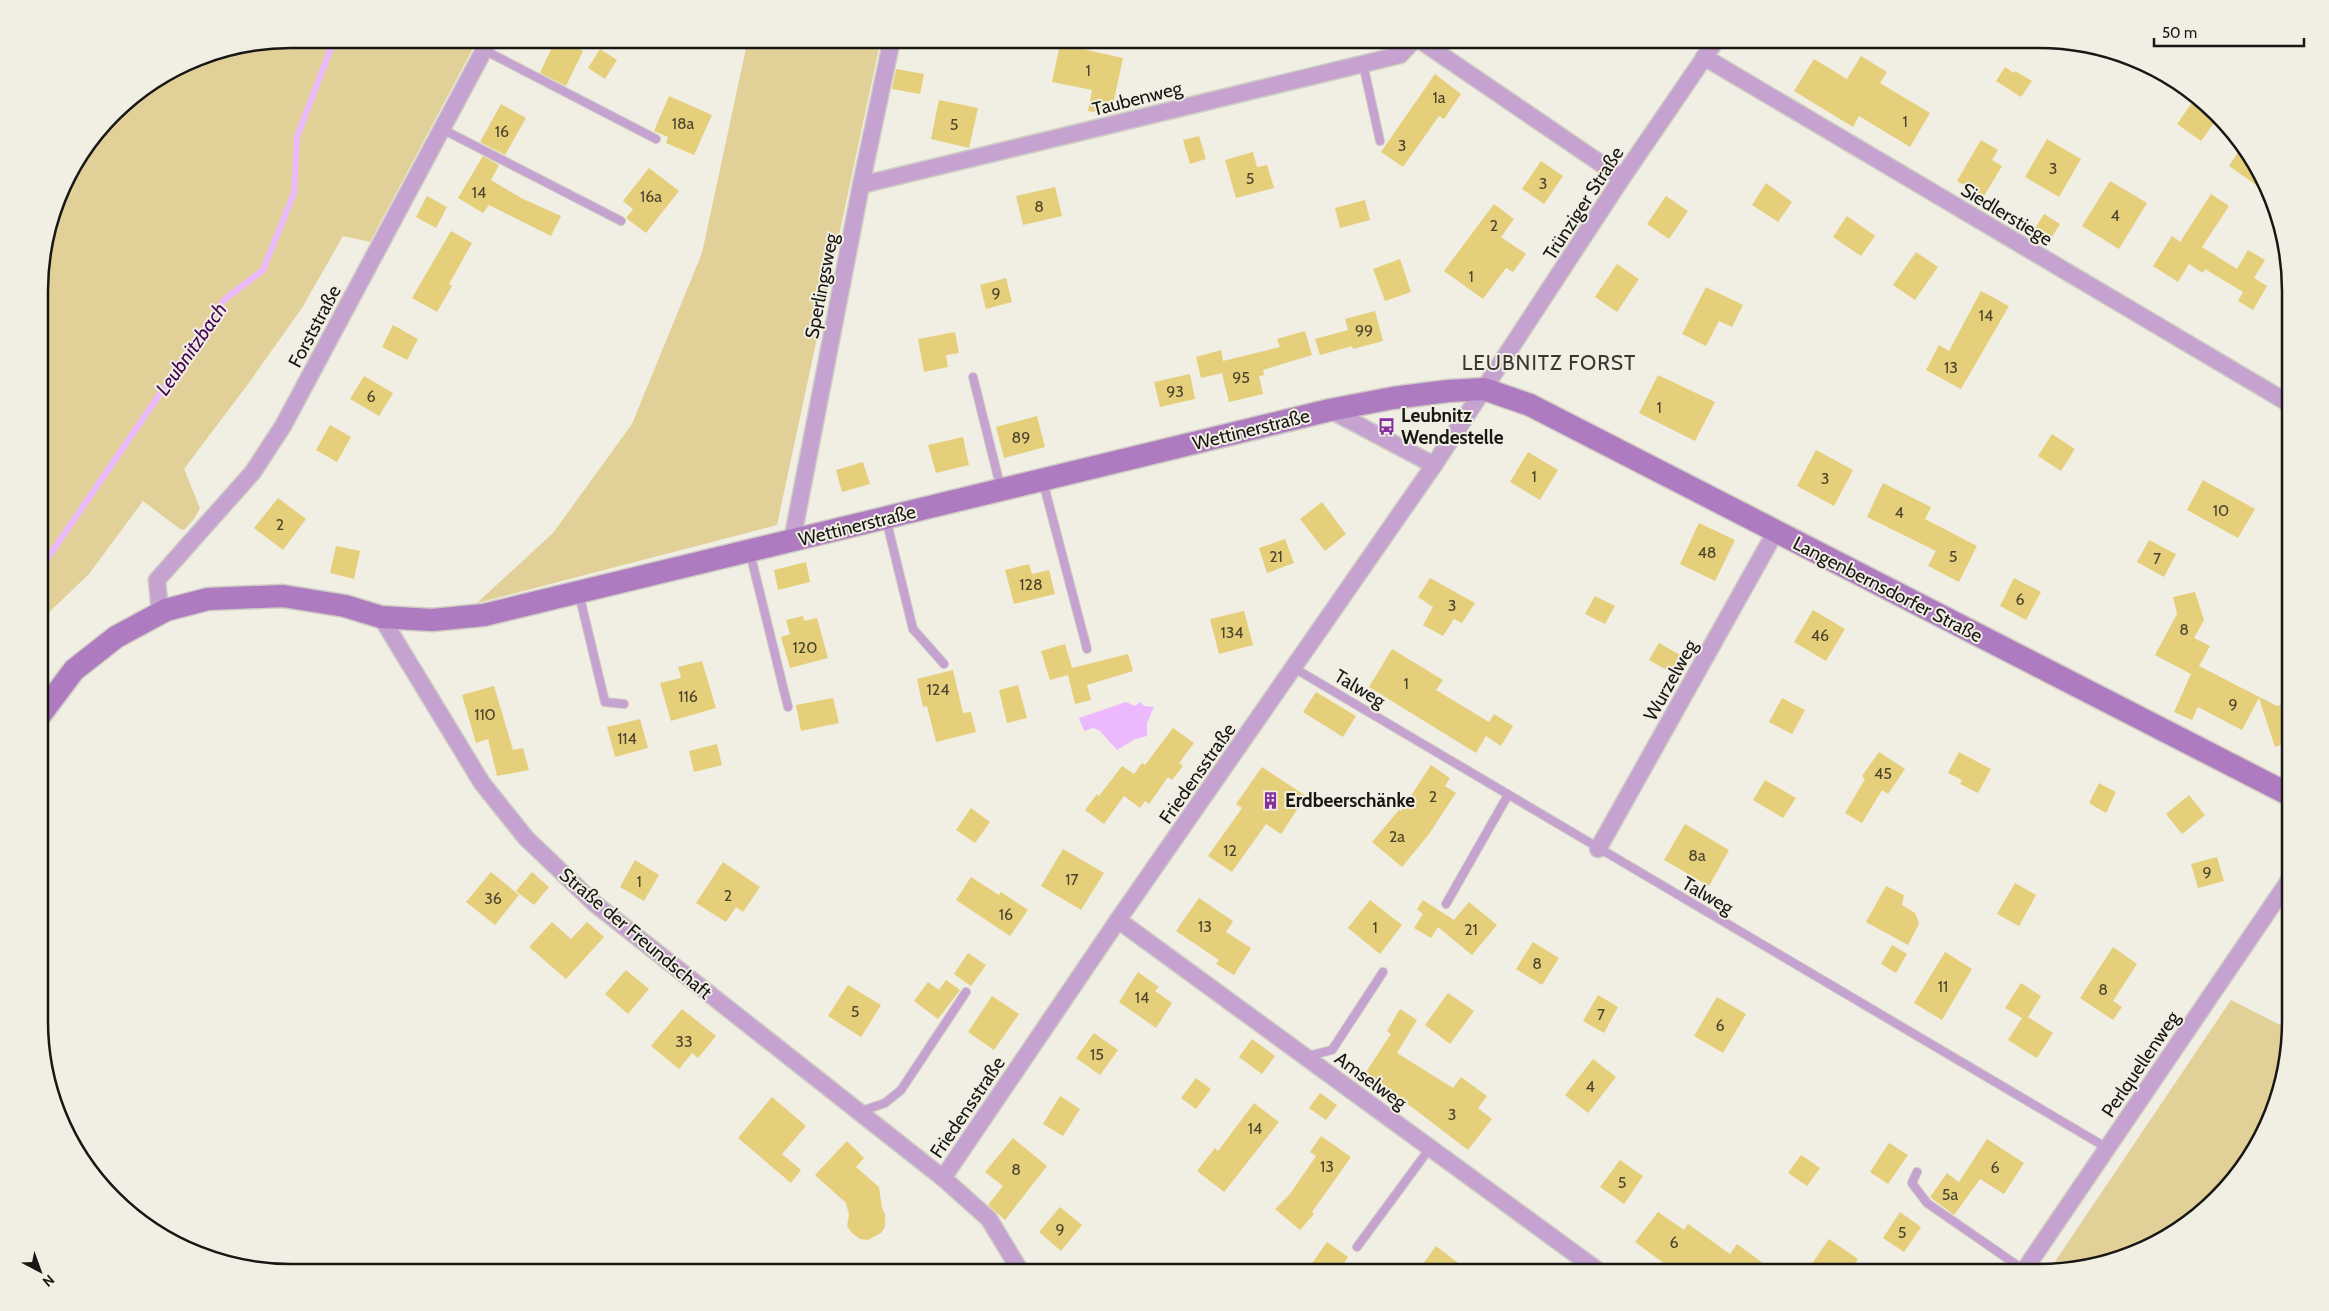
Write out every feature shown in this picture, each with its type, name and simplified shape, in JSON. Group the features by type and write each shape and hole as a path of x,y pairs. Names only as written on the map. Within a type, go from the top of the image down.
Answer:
{"street":[{"name":"Forststraße","path":"160,613 157,580 253,472 283,426 485,47"},
{"name":"Sperlingsweg","path":"792,541 860,185 890,47"},
{"name":"Taubenweg","path":"860,185 1400,55 1408,47"},
{"path":"1428,47 1622,178"},
{"name":"Trünziger Straße","path":"1484,389 1622,178 1711,47"},
{"name":"Siedlerstiege","path":"1704,57 2282,399"},
{"name":"Wettinerstraße","path":"381,618 432,620 484,615 1330,410 1393,398 1448,391 1484,389"},
{"name":"Friedensstraße","path":"943,1178 1118,920 1434,465 1484,389"},
{"name":"Langenbernsdorfer Straße","path":"1484,389 1530,405 2282,791"},
{"name":"Wettinerstraße","path":"1330,410 1434,465"},
{"name":"Wurzelweg","path":"1598,849 1776,531"},
{"path":"48,705 74,670 116,637 160,613 208,598 283,596 345,606 381,618"},
{"name":"Straße der Freundschaft","path":"381,618 482,783 526,838 594,903 943,1178 989,1219 1016,1264"},
{"name":"Perlquellenweg","path":"2029,1264 2282,891"},
{"name":"Amselweg","path":"1118,920 1589,1264"}],"lane":[{"path":"492,47 656,139"},
{"path":"1363,64 1380,141"},
{"path":"442,129 621,221"},
{"path":"973,377 1001,490"},
{"path":"1043,480 1087,649"},
{"path":"886,518 913,629 944,664"},
{"path":"749,551 788,706"},
{"path":"579,592 605,702 624,704"},
{"name":"Talweg","path":"1294,668 2107,1148"},
{"path":"1446,904 1508,795"},
{"path":"1306,1057 1332,1050 1383,972"},
{"path":"858,1112 885,1103 901,1090 966,992"},
{"path":"1357,1247 1430,1148"},
{"path":"1917,1172 1912,1183 1927,1203 2014,1264"}],"shaded area":[{"path":"291,47 474,47 370,242 343,236 302,308 184,469 200,508 194,519 184,530 180,529 143,501 89,574 48,613 48,275 52,243 60,213 73,183 88,156 108,130 130,108 156,88 183,73 213,60 243,52"},
{"path":"746,47 879,47 777,525 477,603 553,533 632,424 702,253"},
{"path":"1126,702 1135,706 1140,702 1144,706 1154,707 1147,723 1147,736 1135,739 1117,750 1099,730 1093,728 1084,731 1079,718"},
{"path":"2231,1000 2282,1026 2277,1068 2269,1098 2249,1142 2221,1181 2199,1203 2173,1223 2146,1238 2116,1251 2086,1259 2054,1263"}],"building":[{"path":"552,47 574,47 583,51 566,86 540,73"},
{"path":"1059,47 1074,47 1123,58 1111,114 1088,111 1092,90 1052,82"},
{"path":"600,49 617,60 605,79 588,68"},
{"path":"1861,56 1887,72 1880,83 1930,113 1910,147 1859,116 1853,127 1794,91 1814,59 1847,79"},
{"path":"2005,67 2032,81 2021,97 1996,81"},
{"path":"896,69 924,74 920,94 892,89"},
{"path":"1435,74 1461,94 1444,119 1439,116 1403,167 1381,152"},
{"path":"669,96 712,115 694,155 666,143 668,137 654,131"},
{"path":"939,100 978,108 969,148 931,139"},
{"path":"2192,103 2214,123 2201,141 2177,124"},
{"path":"501,104 526,118 505,155 480,142"},
{"path":"1199,136 1206,159 1190,164 1183,140"},
{"path":"2047,139 2081,159 2059,197 2025,177"},
{"path":"1981,140 1998,150 1992,160 2002,166 1984,196 1957,181"},
{"path":"1253,152 1257,167 1267,165 1274,188 1236,198 1225,160"},
{"path":"2238,152 2257,186 2229,166"},
{"path":"483,156 499,165 491,180 521,198 561,216 551,236 489,205 483,213 458,198"},
{"path":"1541,161 1563,176 1544,204 1522,189"},
{"path":"649,168 679,191 646,233 626,218 633,209 623,201"},
{"path":"2110,181 2147,203 2119,249 2082,226"},
{"path":"1766,183 1792,202 1778,222 1752,205"},
{"path":"1055,187 1062,216 1023,225 1016,196"},
{"path":"2211,194 2229,206 2202,247 2237,269 2248,250 2265,260 2254,278 2267,286 2253,310 2238,301 2243,292 2205,269 2203,273 2189,264 2178,282 2153,266 2172,236 2180,242"},
{"path":"427,196 447,207 436,228 416,217"},
{"path":"1666,196 1688,211 1669,239 1647,224"},
{"path":"1365,200 1370,220 1340,228 1335,208"},
{"path":"1494,204 1514,219 1501,237 1526,254 1513,272 1506,268 1483,299 1444,271"},
{"path":"2044,214 2060,224 2048,243 2032,233"},
{"path":"1847,216 1875,236 1861,256 1833,237"},
{"path":"451,231 472,243 449,284 452,286 437,312 412,298"},
{"path":"1916,252 1938,267 1915,300 1893,285"},
{"path":"1400,259 1411,292 1385,301 1373,269"},
{"path":"1617,264 1639,279 1617,312 1595,297"},
{"path":"1006,278 1012,302 986,309 980,285"},
{"path":"1706,287 1743,305 1732,327 1719,321 1706,346 1682,334"},
{"path":"1981,291 2009,306 1961,389 1926,370 1939,345 1949,351"},
{"path":"1375,311 1383,341 1353,349 1352,346 1320,355 1315,339 1348,330 1345,319"},
{"path":"393,325 418,339 407,360 382,347"},
{"path":"1305,331 1312,355 1263,370 1264,375 1259,376 1263,394 1229,402 1222,373 1201,378 1196,357 1221,350 1223,361 1280,347 1277,339"},
{"path":"955,332 959,353 946,355 948,367 924,372 918,339"},
{"path":"1190,374 1195,399 1160,407 1154,382"},
{"path":"1658,375 1715,402 1695,441 1639,413"},
{"path":"364,376 393,393 379,416 350,399"},
{"path":"1037,416 1045,447 1004,458 996,427"},
{"path":"330,425 351,437 337,462 316,450"},
{"path":"2052,434 2075,449 2061,471 2038,456"},
{"path":"963,437 969,465 936,473 928,445"},
{"path":"1816,450 1853,470 1834,506 1797,486"},
{"path":"1528,452 1558,470 1540,500 1510,482"},
{"path":"863,462 870,484 842,492 836,470"},
{"path":"2203,480 2255,509 2238,538 2187,510"},
{"path":"1883,483 1931,507 1925,519 1977,546 1959,582 1928,566 1936,551 1867,517"},
{"path":"278,498 306,519 283,550 254,528"},
{"path":"1322,502 1346,534 1325,551 1300,519"},
{"path":"1699,523 1735,540 1715,581 1680,564"},
{"path":"1285,539 1294,563 1267,573 1259,548"},
{"path":"2149,540 2176,554 2164,577 2137,562"},
{"path":"336,546 360,551 354,579 330,573"},
{"path":"806,562 810,582 778,590 774,570"},
{"path":"1029,564 1032,574 1049,570 1055,594 1014,604 1005,570"},
{"path":"1430,578 1475,603 1462,623 1454,619 1443,636 1423,625 1433,607 1418,597"},
{"path":"2014,578 2041,592 2026,620 2000,606"},
{"path":"2195,592 2204,620 2194,638 2210,646 2199,666 2277,706 2282,704 2282,745 2275,747 2259,698 2242,730 2198,707 2192,720 2174,712 2191,674 2155,655 2177,614 2173,597"},
{"path":"1595,596 1615,606 1605,624 1585,614"},
{"path":"1813,610 1845,629 1826,661 1794,642"},
{"path":"1244,611 1253,645 1219,654 1210,619"},
{"path":"803,616 804,621 817,618 828,658 790,668 781,637 790,634 786,620"},
{"path":"1659,643 1682,656 1672,673 1649,660"},
{"path":"1065,644 1072,668 1128,654 1133,671 1087,685 1091,700 1075,704 1068,675 1050,680 1041,651"},
{"path":"1392,649 1443,680 1436,690 1489,722 1494,714 1513,726 1501,746 1486,736 1476,753 1369,687"},
{"path":"702,661 716,708 671,721 660,683 681,678 678,667"},
{"path":"953,670 963,713 971,712 976,732 936,742 927,706 923,707 917,679"},
{"path":"1018,685 1027,718 1007,723 999,690"},
{"path":"494,686 513,750 523,748 529,770 497,776 488,739 476,743 462,695"},
{"path":"1316,692 1356,716 1343,737 1303,712"},
{"path":"833,698 839,723 801,731 796,705"},
{"path":"1782,698 1805,710 1792,734 1769,722"},
{"path":"640,719 648,748 615,757 607,727"},
{"path":"1173,728 1194,743 1179,763 1183,766 1172,780 1168,777 1149,804 1145,801 1140,808 1124,796 1104,824 1085,810 1097,794 1099,796 1122,766 1134,774 1142,763 1145,765"},
{"path":"717,744 722,765 694,772 689,751"},
{"path":"1879,752 1905,769 1888,794 1882,790 1862,823 1845,813 1865,779 1862,776"},
{"path":"1959,752 1991,769 1978,793 1960,784 1962,780 1948,773"},
{"path":"1431,765 1450,778 1445,786 1456,793 1429,834 1402,867 1372,842 1399,810 1401,811"},
{"path":"1262,767 1306,796 1281,834 1266,824 1232,872 1208,856 1242,808 1236,804"},
{"path":"1765,780 1796,798 1783,818 1753,800"},
{"path":"2099,783 2116,792 2106,813 2089,803"},
{"path":"2189,795 2205,815 2182,834 2166,814"},
{"path":"971,808 990,822 975,843 956,830"},
{"path":"1685,824 1729,850 1709,886 1664,860"},
{"path":"1063,849 1104,873 1081,910 1041,886"},
{"path":"2217,857 2224,881 2198,888 2191,864"},
{"path":"635,860 659,875 644,901 620,887"},
{"path":"723,862 760,887 743,912 736,907 726,922 696,903"},
{"path":"491,872 519,895 495,925 466,902"},
{"path":"532,872 549,887 534,905 516,891"},
{"path":"971,877 999,895 1001,892 1028,910 1010,936 956,900"},
{"path":"2015,883 2036,895 2019,926 1997,914"},
{"path":"1886,886 1904,895 1902,905 1915,913 1917,918 1919,924 1908,945 1866,922"},
{"path":"1199,898 1233,921 1226,932 1251,948 1234,975 1216,964 1219,960 1176,931"},
{"path":"1370,900 1402,925 1380,954 1348,928"},
{"path":"1423,900 1454,920 1469,902 1497,925 1472,955 1438,927 1431,938 1414,928 1423,914 1417,909"},
{"path":"552,922 571,939 587,922 604,937 566,979 529,947"},
{"path":"1533,942 1559,958 1542,985 1516,969"},
{"path":"1892,945 1907,954 1896,973 1881,964"},
{"path":"2113,947 2137,964 2113,1001 2122,1007 2113,1020 2080,998"},
{"path":"1945,952 1972,969 1942,1020 1914,1003"},
{"path":"968,953 986,965 971,986 954,974"},
{"path":"626,970 649,989 628,1014 605,994"},
{"path":"1138,972 1159,987 1155,991 1172,1003 1156,1028 1119,1002"},
{"path":"946,980 960,990 938,1019 914,1001 928,982 939,990"},
{"path":"2021,983 2041,996 2028,1017 2053,1033 2037,1058 2008,1040 2022,1018 2005,1008"},
{"path":"848,985 881,1005 861,1037 828,1016"},
{"path":"1448,993 1474,1011 1450,1044 1425,1025"},
{"path":"1598,995 1618,1007 1604,1033 1583,1021"},
{"path":"992,996 1019,1014 994,1050 968,1032"},
{"path":"1717,997 1746,1014 1723,1053 1694,1036"},
{"path":"682,1009 716,1036 698,1058 692,1053 679,1069 651,1046"},
{"path":"1400,1009 1417,1020 1397,1053 1453,1088 1461,1077 1487,1096 1478,1108 1492,1119 1468,1150 1413,1108 1364,1075 1391,1034 1387,1031"},
{"path":"1094,1033 1118,1050 1100,1075 1076,1058"},
{"path":"1252,1039 1275,1056 1262,1074 1239,1057"},
{"path":"1593,1059 1616,1077 1588,1113 1565,1095"},
{"path":"1196,1078 1211,1089 1196,1109 1181,1098"},
{"path":"1320,1093 1337,1105 1326,1120 1309,1108"},
{"path":"1060,1096 1080,1109 1063,1136 1043,1124"},
{"path":"772,1097 806,1126 782,1154 801,1170 791,1183 738,1138"},
{"path":"1254,1103 1279,1122 1224,1192 1197,1171 1215,1148 1218,1151"},
{"path":"1321,1136 1351,1157 1312,1212 1314,1214 1300,1230 1275,1209 1290,1194 1316,1156 1310,1152"},
{"path":"1013,1138 1047,1166 1005,1220 988,1205 1003,1186 985,1172"},
{"path":"1987,1139 2024,1163 2004,1194 1980,1179 1954,1215 1930,1197 1947,1173 1959,1182"},
{"path":"847,1141 864,1158 856,1167 879,1187 882,1208 885,1214 885,1227 881,1233 868,1240 860,1239 852,1233 847,1226 849,1215 846,1203 815,1175"},
{"path":"1889,1143 1908,1155 1888,1184 1870,1172"},
{"path":"1801,1155 1820,1168 1807,1186 1788,1173"},
{"path":"1620,1160 1643,1176 1624,1204 1600,1187"},
{"path":"1060,1207 1082,1225 1061,1251 1039,1232"},
{"path":"1658,1212 1684,1230 1688,1224 1730,1254 1737,1244 1764,1264 1665,1264 1635,1242"},
{"path":"1900,1212 1921,1227 1904,1252 1883,1238"},
{"path":"1829,1239 1858,1259 1855,1264 1812,1264"},
{"path":"1327,1242 1348,1257 1343,1264 1311,1264"},
{"path":"1436,1246 1460,1264 1423,1264"}],"waterway":[{"name":"Leubnitzbach","path":"48,558 224,300 263,270 294,193 297,137 332,47"}],"place":[{"name":"Leubnitz Wendestelle","path":"1387,426"},
{"name":"Erdbeerschänke","path":"1271,800"}],"district":[{"name":"LEUBNITZ FORST","path":"1549,363"}]}
